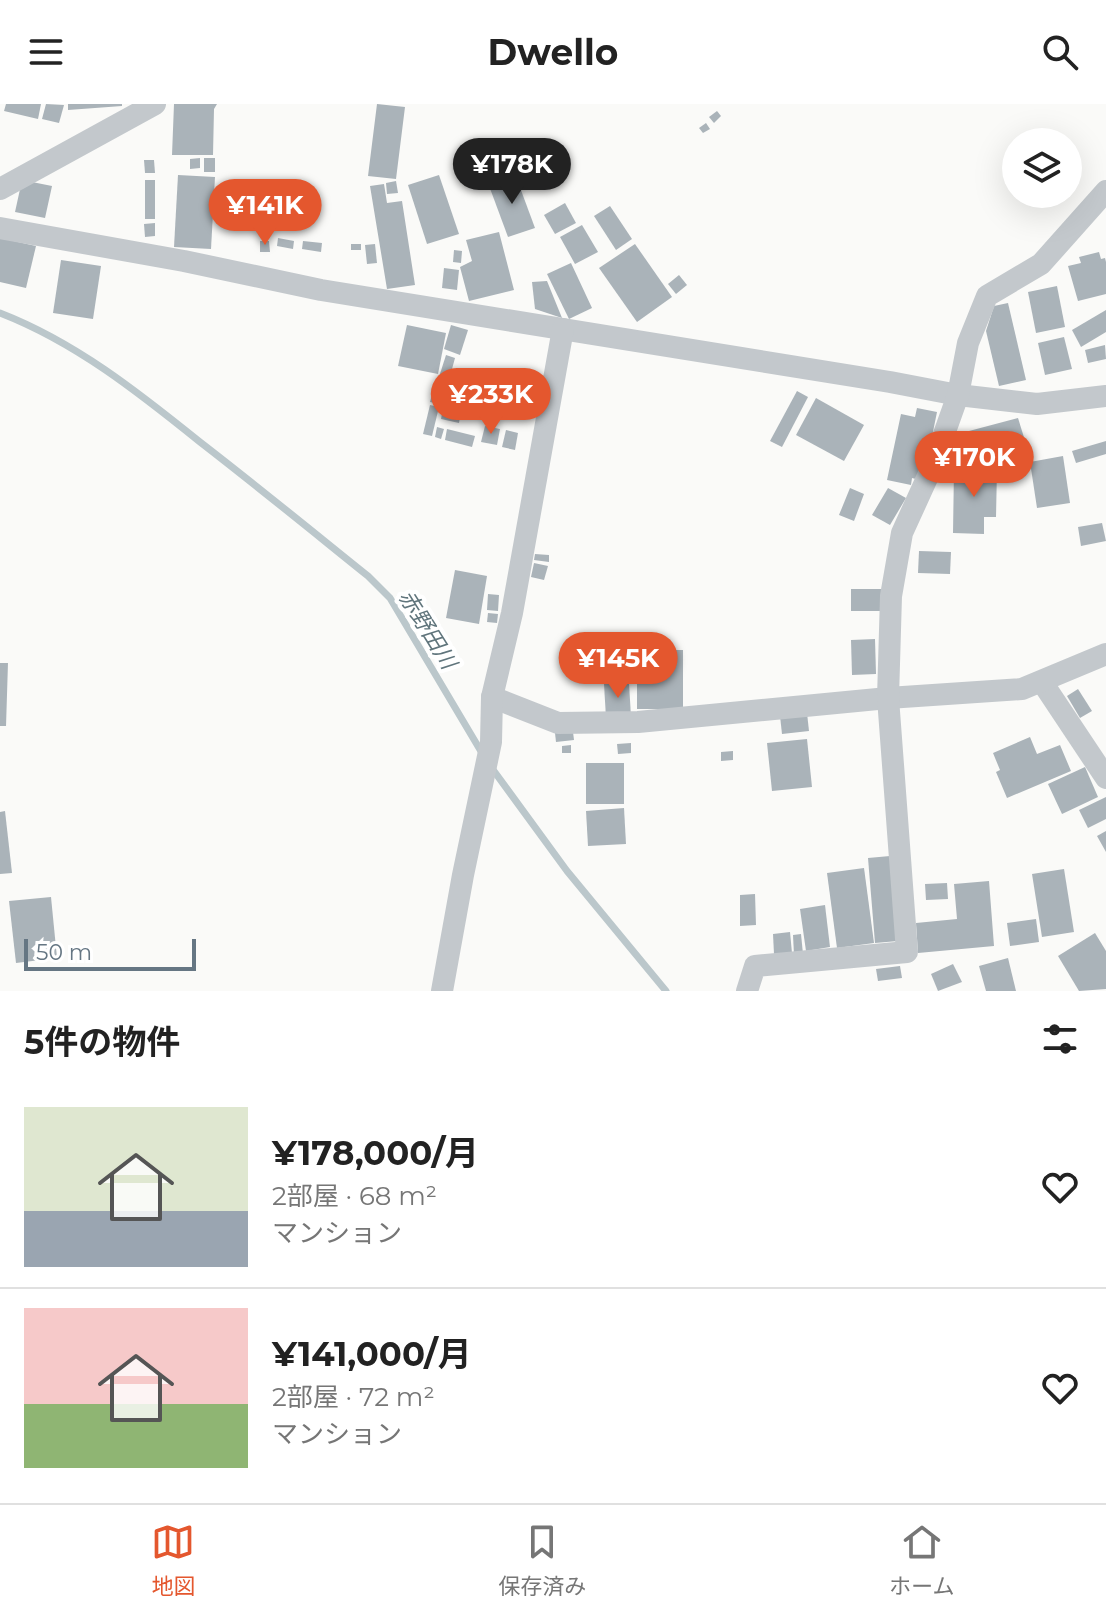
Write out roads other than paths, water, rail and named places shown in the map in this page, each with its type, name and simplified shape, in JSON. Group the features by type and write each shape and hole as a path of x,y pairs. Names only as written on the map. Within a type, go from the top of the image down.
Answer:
{"street":[{"path":"0,189 155,104"},
{"path":"747,991 755,966 907,952 888,698 891,596 902,533 933,465 958,395 968,343 987,296 1041,264 1106,191"},
{"path":"0,228 184,261 321,290 958,395 1037,404 1106,396"},
{"path":"442,991 491,742 492,697 512,613 563,329"},
{"path":"492,697 558,723 638,722 888,698 1022,689 1106,654"},
{"path":"1042,682 1106,778"}],"waterway":[{"name":"赤野田川","path":"0,313 54,338 129,387 368,576 390,598 482,753"},
{"name":"赤野田川","path":"491,767 567,871 666,991"}]}
